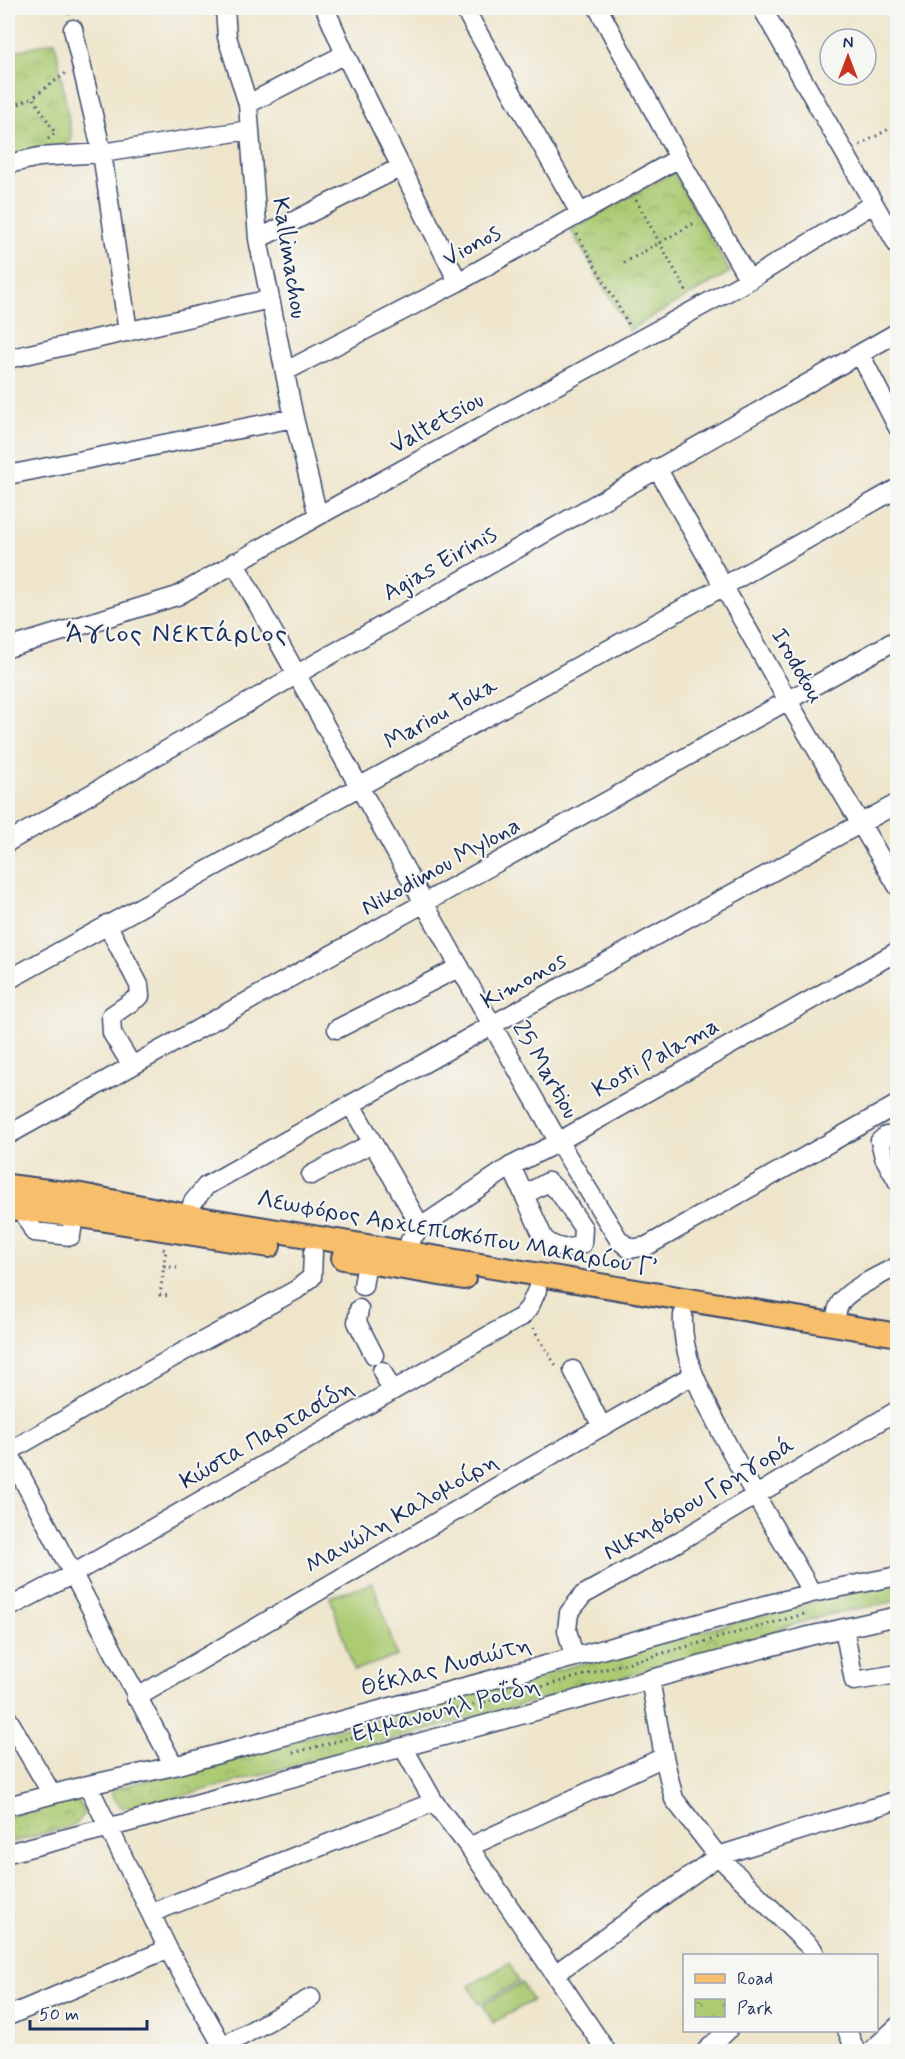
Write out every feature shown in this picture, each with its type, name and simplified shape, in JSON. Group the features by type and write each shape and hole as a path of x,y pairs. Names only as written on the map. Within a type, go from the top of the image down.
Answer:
{"main road":[{"name":"Λεωφόρος Αρχιεπισκόπου Μακαρίου Γ’","path":"8,1186 81,1195 188,1216 537,1290 897,1350"},
{"name":"Λεωφόρος Αρχιεπισκόπου Μακαρίου Γ’","path":"15,1209 74,1215 367,1262 405,1261 897,1335"}],"street":[{"name":"Kallimachou","path":"225,8 227,37 248,104 258,239 294,418 318,516"},
{"path":"326,8 345,54 458,282"},
{"path":"464,8 574,216"},
{"path":"598,8 679,158 749,280"},
{"path":"762,8 897,246"},
{"path":"73,29 102,153 128,333"},
{"path":"248,104 345,54"},
{"path":"8,164 39,157 102,153 249,130"},
{"name":"Vionos","path":"286,371 458,282 679,158"},
{"path":"258,239 401,167"},
{"name":"Valtetsiou","path":"8,648 177,596 234,562 749,280 873,204"},
{"path":"8,359 270,299"},
{"name":"Agias Eirinis","path":"8,842 296,674 897,332"},
{"path":"860,354 897,428"},
{"path":"8,476 294,418"},
{"name":"Irodotou","path":"657,468 788,701 897,887"},
{"name":"Mariou Toka","path":"8,980 724,586 897,488"},
{"name":"25 Martiou","path":"234,562 558,1141 619,1240 630,1249 646,1246 897,1104"},
{"name":"Nikodimou Mylona","path":"8,1135 897,639"},
{"name":"Kimonos","path":"188,1216 193,1202 206,1186 492,1025 897,803"},
{"path":"107,924 138,985 140,996 111,1016 112,1033 132,1066"},
{"name":"Kosti Palama","path":"405,1261 410,1240 421,1227 511,1166 897,951"},
{"path":"337,1029 460,967"},
{"path":"351,1105 421,1227"},
{"path":"897,1140 895,1136 885,1136 880,1141 884,1157 897,1182"},
{"path":"311,1175 372,1143"},
{"path":"511,1166 524,1195"},
{"path":"174,1766 71,1575 8,1451 296,1290 312,1277 313,1252"},
{"path":"363,1286 367,1262"},
{"path":"835,1325 841,1301 897,1266"},
{"path":"525,1314 537,1290"},
{"path":"359,1309 357,1322 392,1391"},
{"name":"Κώστα Παρτασίδη","path":"8,1608 71,1575 525,1314"},
{"path":"683,1315 684,1341 693,1375 755,1494 816,1601"},
{"path":"573,1370 602,1427"},
{"name":"Μανώλη Καλομοίρη","path":"136,1698 693,1375"},
{"name":"Νικηφόρου Γρηγορά","path":"574,1657 567,1630 569,1613 583,1595 678,1542 897,1410"},
{"name":"Θέκλας Λυσιώτη","path":"8,1806 174,1766 574,1657 816,1601 897,1576"},
{"name":"Εμμανουήλ Ροΐδη","path":"8,1853 108,1828 650,1679 897,1616"},
{"path":"844,1628 854,1681 897,1674"},
{"path":"650,1679 674,1799 718,1856 812,1954"},
{"path":"8,1719 52,1794"},
{"path":"403,1748 434,1802 469,1847 607,2052"},
{"path":"469,1847 664,1757"},
{"path":"88,1785 168,1949 221,2050 311,1998"},
{"path":"555,1974 718,1856 897,1800"},
{"path":"151,1913 434,1802"},
{"path":"8,2016 168,1949"},
{"path":"870,2052 897,2026"},
{"path":"705,2052 727,2032"},
{"path":"847,2032 856,2052"}],"path":[{"path":"8,109 33,97 81,62"},
{"path":"33,97 56,132 37,150 39,157"},
{"path":"844,153 897,124"},
{"path":"628,187 696,309"},
{"path":"624,263 711,214"},
{"path":"574,216 638,341"},
{"path":"158,1248 166,1250 160,1295 170,1296"},
{"path":"164,1266 177,1268"},
{"path":"525,1314 555,1364"},
{"path":"289,1754 430,1719 816,1601"}],"green space":[{"path":"55,41 72,139 63,150 15,154 8,151 8,53"},
{"path":"673,172 730,272 629,330 571,230"},
{"path":"373,1583 397,1656 354,1670 330,1597"},
{"path":"897,1583 897,1601 822,1616 779,1629 732,1648 137,1808 120,1807 111,1795 114,1789 872,1586"},
{"path":"75,1800 80,1803 85,1813 77,1823 8,1843 8,1816"},
{"path":"509,1963 519,1982 479,2004 469,1986"},
{"path":"522,1983 532,2001 493,2023 483,2005"}],"district":[{"name":"Άγιος Νεκτάριος","path":"177,634"}]}
